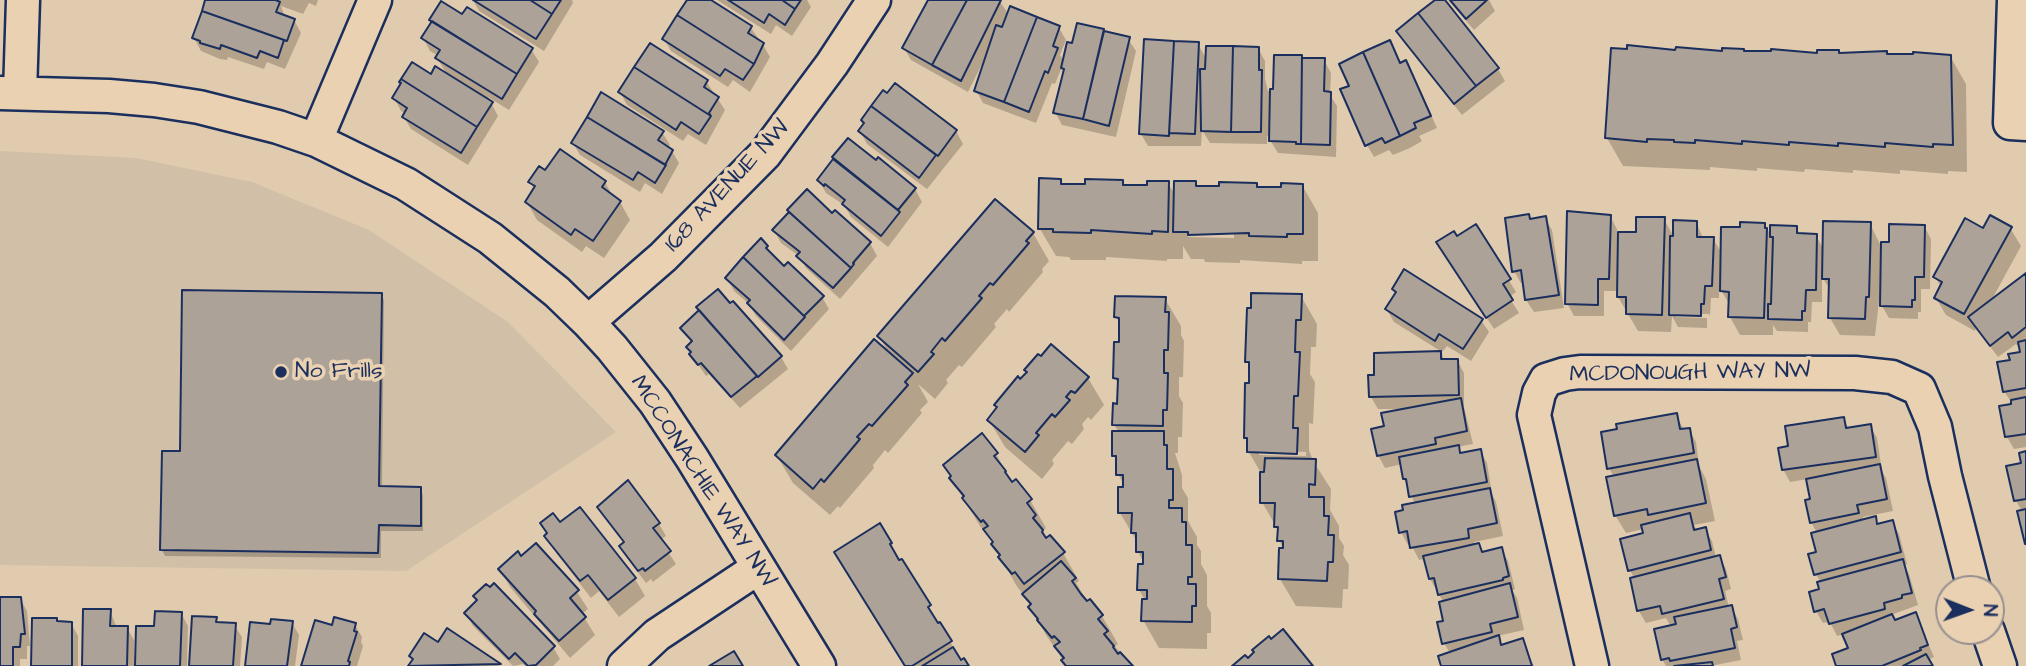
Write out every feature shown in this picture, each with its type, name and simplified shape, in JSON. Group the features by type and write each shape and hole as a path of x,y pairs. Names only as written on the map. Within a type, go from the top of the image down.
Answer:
{"street":[{"path":"316,140 375,0"},
{"name":"168 AVENUE NW","path":"588,322 663,257 765,154 832,64 874,0"},
{"path":"2014,0 2010,123 2026,124"},
{"path":"10,93 15,7"},
{"name":"MCCONACHIE WAY NW","path":"10,93 109,96 199,107 278,127 316,140 406,184 449,209 524,264 588,322 612,348 654,402 692,458 819,666"},
{"name":"MCDONOUGH WAY NW","path":"1592,666 1534,415 1539,393 1546,380 1565,374 1855,373 1892,377 1919,389 1935,427 1971,575"},
{"path":"624,666 657,635 758,568"},
{"path":"1993,645 2000,666"}],"shaded area":[{"path":"0,151 136,158 252,182 369,230 508,322 616,432 406,571 0,565"}],"building":[{"path":"205,0 276,0 280,2 276,12 295,19 287,41 202,11"},
{"path":"473,0 530,0 552,14 536,39"},
{"path":"530,0 561,0 552,14"},
{"path":"687,0 711,0 752,26 748,33 764,43 754,64 677,15"},
{"path":"728,0 782,0 795,9 785,25 769,14 764,23"},
{"path":"782,0 801,0 795,9"},
{"path":"928,0 967,0 932,65 902,48"},
{"path":"967,0 1001,0 961,81 932,65"},
{"path":"1435,0 1445,0 1499,68 1476,86 1418,13"},
{"path":"1450,0 1487,0 1466,19"},
{"path":"441,1 462,14 467,7 533,48 517,74 429,20"},
{"path":"1010,6 1037,17 1004,102 974,91 996,25 1002,27"},
{"path":"202,11 284,40 278,58 260,51 257,58 221,45 220,49 200,43 192,38"},
{"path":"1418,13 1476,86 1454,104 1396,31"},
{"path":"677,15 754,64 743,80 725,69 720,76 662,39"},
{"path":"1037,17 1060,26 1053,46 1058,48 1048,73 1045,71 1029,112 1004,102"},
{"path":"432,21 517,74 502,99 435,58 440,50 421,38"},
{"path":"1077,23 1104,29 1083,119 1053,113 1064,69 1061,68 1067,42 1072,43"},
{"path":"1104,31 1130,37 1109,126 1083,119"},
{"path":"1144,39 1174,41 1169,136 1139,134"},
{"path":"1390,40 1400,63 1406,60 1431,116 1414,123 1416,128 1400,136 1363,52"},
{"path":"1174,41 1199,42 1195,134 1169,133"},
{"path":"650,43 708,80 704,87 719,97 709,113 711,116 634,67"},
{"path":"1627,45 1675,50 1676,47 1722,51 1722,48 1817,53 1817,50 1839,50 1839,53 1887,51 1887,54 1913,52 1951,55 1953,145 1933,144 1933,147 1885,143 1885,147 1838,143 1838,146 1789,142 1789,145 1647,139 1647,142 1605,138 1611,48 1627,49"},
{"path":"1206,46 1233,46 1231,132 1201,131 1200,69 1205,69"},
{"path":"1233,46 1259,47 1259,70 1262,70 1261,132 1231,132"},
{"path":"1363,52 1400,136 1385,143 1382,138 1365,146 1340,89 1349,86 1339,64"},
{"path":"1274,55 1302,55 1301,144 1269,141"},
{"path":"1302,58 1325,58 1324,91 1331,92 1330,145 1301,144"},
{"path":"412,62 431,74 435,66 493,102 477,127 401,79"},
{"path":"634,67 711,116 699,134 681,122 676,130 618,92"},
{"path":"401,79 477,127 461,153 402,117 407,108 392,98"},
{"path":"895,83 957,130 938,156 871,106 883,90 887,93"},
{"path":"601,92 664,131 658,140 673,150 665,165 587,117"},
{"path":"871,106 936,155 919,178 858,131 864,123 861,120"},
{"path":"587,117 666,165 655,183 638,172 633,180 571,143"},
{"path":"848,138 876,160 878,157 916,188 898,210 832,157"},
{"path":"560,149 606,181 602,187 621,201 593,241 575,229 571,235 525,202 535,186 528,182 539,166 545,170"},
{"path":"833,159 900,212 881,236 842,204 845,200 817,180"},
{"path":"1039,178 1061,179 1061,184 1085,184 1085,179 1123,180 1123,185 1169,181 1168,232 1152,231 1152,234 1091,230 1091,233 1038,229"},
{"path":"1174,181 1196,181 1196,186 1219,186 1219,182 1257,183 1257,187 1281,187 1281,183 1303,184 1303,234 1287,234 1287,237 1249,236 1249,233 1188,235 1188,232 1173,232"},
{"path":"807,189 832,213 835,210 871,242 851,268 787,210"},
{"path":"995,199 1034,232 1026,241 1029,243 993,285 990,283 979,296 982,298 945,341 942,338 931,352 934,354 918,372 877,336"},
{"path":"1567,211 1611,215 1609,279 1598,279 1598,305 1565,304"},
{"path":"789,212 851,268 833,288 796,256 800,252 772,230"},
{"path":"1529,214 1530,219 1546,216 1559,295 1525,300 1521,270 1512,272 1505,218"},
{"path":"1990,215 2012,227 1964,314 1934,298 1942,282 1933,277 1965,218 1983,228"},
{"path":"1636,217 1665,217 1662,315 1626,314 1626,297 1617,297 1618,232 1636,232"},
{"path":"1673,220 1697,221 1697,237 1714,237 1712,286 1705,286 1701,316 1669,315 1670,236 1673,236"},
{"path":"1823,221 1871,222 1869,297 1866,297 1865,319 1828,318 1829,279 1822,279"},
{"path":"1740,222 1765,223 1767,228 1764,318 1728,317 1729,292 1720,291 1721,227 1740,227"},
{"path":"1476,224 1511,279 1503,284 1513,300 1486,318 1436,242 1454,231 1457,236"},
{"path":"1889,224 1925,225 1924,277 1915,277 1915,300 1912,300 1912,307 1880,306 1881,242 1889,242"},
{"path":"1770,225 1797,226 1797,233 1817,234 1816,290 1806,290 1802,320 1768,319 1773,237 1770,237"},
{"path":"761,238 768,246 766,248 784,266 788,262 824,296 804,316 743,257"},
{"path":"743,257 805,317 784,340 747,303 750,300 725,278"},
{"path":"1404,269 1483,319 1463,349 1439,334 1435,341 1385,309 1396,292 1392,289"},
{"path":"2026,273 2026,327 2012,338 2008,332 1990,346 1968,317"},
{"path":"718,289 730,303 733,301 782,356 758,377 696,307"},
{"name":"No Frills","path":"182,290 382,293 379,486 421,487 421,526 379,525 378,553 160,550 162,451 180,451"},
{"path":"1251,293 1302,294 1301,320 1296,320 1295,352 1300,352 1293,428 1298,428 1297,454 1247,452 1247,438 1244,438 1245,383 1249,383 1249,362 1245,362 1247,308 1251,308"},
{"path":"1115,296 1166,297 1165,312 1169,312 1168,350 1164,350 1164,373 1168,373 1167,410 1163,410 1163,426 1112,425 1113,403 1117,404 1118,379 1113,378 1114,342 1119,342 1119,318 1114,317"},
{"path":"699,310 757,376 731,397 701,363 698,365 686,347 692,341 680,328"},
{"path":"874,339 913,373 905,382 908,385 872,426 869,424 857,437 860,439 824,482 821,479 813,489 775,455"},
{"path":"2026,340 2026,388 2003,392 1997,362 2010,360 2008,354 2020,352 2018,342"},
{"path":"1051,344 1089,377 1075,393 1071,391 1066,397 1070,400 1055,417 1052,414 1025,452 987,420 997,407 994,405 1018,376 1020,379 1038,354 1041,356"},
{"path":"1441,351 1441,359 1458,359 1459,395 1369,397 1368,375 1374,375 1374,353"},
{"path":"2026,397 2026,434 2005,437 1999,406"},
{"path":"1461,398 1467,431 1435,438 1436,444 1377,456 1371,429 1384,426 1381,413"},
{"path":"1677,413 1680,429 1690,428 1694,453 1607,469 1601,432 1617,429 1616,424"},
{"path":"1844,417 1846,428 1871,424 1876,457 1782,470 1778,448 1788,446 1785,426"},
{"path":"1112,431 1164,431 1167,469 1173,469 1173,500 1169,500 1169,508 1182,508 1182,522 1186,522 1186,545 1192,545 1192,577 1188,577 1188,584 1196,584 1196,606 1192,606 1192,622 1141,621 1142,599 1147,599 1147,590 1137,590 1138,564 1143,564 1143,552 1136,552 1136,533 1131,533 1132,513 1118,513 1118,487 1123,487 1123,475 1116,475 1116,456 1112,456"},
{"path":"982,433 998,453 994,456 1012,482 1016,479 1032,499 1027,503 1036,515 1033,518 1046,538 1050,535 1065,552 1024,584 998,557 1000,555 983,529 988,526 983,520 981,522 962,498 964,496 949,478 951,476 943,465"},
{"path":"1459,445 1460,453 1481,449 1487,482 1409,497 1399,457"},
{"path":"2026,451 2026,499 2014,501 2006,466 2021,463 2019,453"},
{"path":"1265,458 1316,459 1315,485 1309,484 1309,497 1324,497 1324,516 1329,516 1328,535 1334,535 1333,562 1328,562 1327,581 1278,579 1279,548 1283,548 1283,541 1277,541 1278,527 1274,527 1275,503 1260,503 1260,472 1264,472"},
{"path":"1697,459 1706,503 1648,515 1647,509 1614,516 1606,477"},
{"path":"1880,464 1887,499 1857,505 1859,513 1810,523 1805,500 1810,499 1806,479"},
{"path":"628,480 660,523 653,528 671,551 645,571 643,568 638,571 619,546 624,542 597,507"},
{"path":"1490,488 1497,523 1468,529 1469,538 1410,548 1407,531 1399,533 1395,512 1403,510 1402,505"},
{"path":"580,507 636,578 608,600 588,575 580,581 544,536 547,533 540,523 553,513 560,522"},
{"path":"2026,509 2026,544 2025,544 2017,511"},
{"path":"1690,513 1694,530 1706,527 1711,550 1628,571 1620,539 1643,533 1641,525"},
{"path":"1876,516 1877,524 1893,520 1901,552 1814,575 1808,554 1816,552 1811,533"},
{"path":"880,523 899,560 902,559 931,605 928,607 952,641 912,666 905,666 834,552"},
{"path":"536,543 579,590 570,598 586,617 559,641 498,569 518,551 521,556"},
{"path":"1479,543 1482,552 1502,547 1509,576 1503,580 1438,595 1434,578 1429,579 1423,556"},
{"path":"1720,555 1726,577 1719,579 1724,599 1662,614 1660,606 1637,611 1630,578"},
{"path":"1903,559 1912,593 1884,603 1885,609 1829,624 1824,609 1814,612 1809,592 1819,589 1817,582"},
{"path":"1061,561 1076,578 1072,581 1081,594 1087,601 1090,599 1103,615 1098,619 1108,631 1104,634 1118,654 1120,652 1133,666 1066,666 1061,660 1064,658 1054,646 1060,642 1054,636 1052,638 1037,620 1028,607 1031,604 1022,594"},
{"path":"494,583 555,646 536,665 528,666 515,653 509,659 464,613 477,600 473,596 486,584 490,587"},
{"path":"1510,583 1518,617 1490,624 1492,632 1442,644 1437,622 1443,621 1439,602"},
{"path":"0,597 21,597 25,634 21,634 20,647 13,647 13,666 0,666"},
{"path":"1732,605 1737,627 1731,629 1735,648 1670,661 1669,658 1661,660 1654,629 1676,624 1674,617"},
{"path":"83,609 111,609 110,626 128,626 127,666 82,666"},
{"path":"155,611 182,612 180,666 135,666 136,626 154,626"},
{"path":"1916,612 1928,645 1920,648 1921,650 1882,666 1836,666 1832,654 1848,648 1842,634 1892,614 1895,620"},
{"path":"192,616 217,617 216,622 236,623 233,666 189,666"},
{"path":"334,617 356,623 354,631 357,632 348,661 349,666 301,666 315,620 332,625"},
{"path":"32,618 57,618 57,621 72,622 72,666 31,666"},
{"path":"271,619 293,621 287,666 245,666 250,622 270,624"},
{"path":"447,628 501,664 408,666 413,659 409,656 424,633 438,642"},
{"path":"1283,629 1313,666 1232,666 1245,655 1248,658 1254,652 1252,650"},
{"path":"1499,635 1501,645 1523,638 1532,666 1441,666 1438,656"},
{"path":"953,647 961,660 964,658 969,666 922,666"},
{"path":"734,651 743,666 709,666"},
{"path":"1926,654 1933,666 1903,666"},
{"path":"1712,662 1713,666 1674,666"}],"place":[{"name":"No Frills","path":"281,372"}]}
